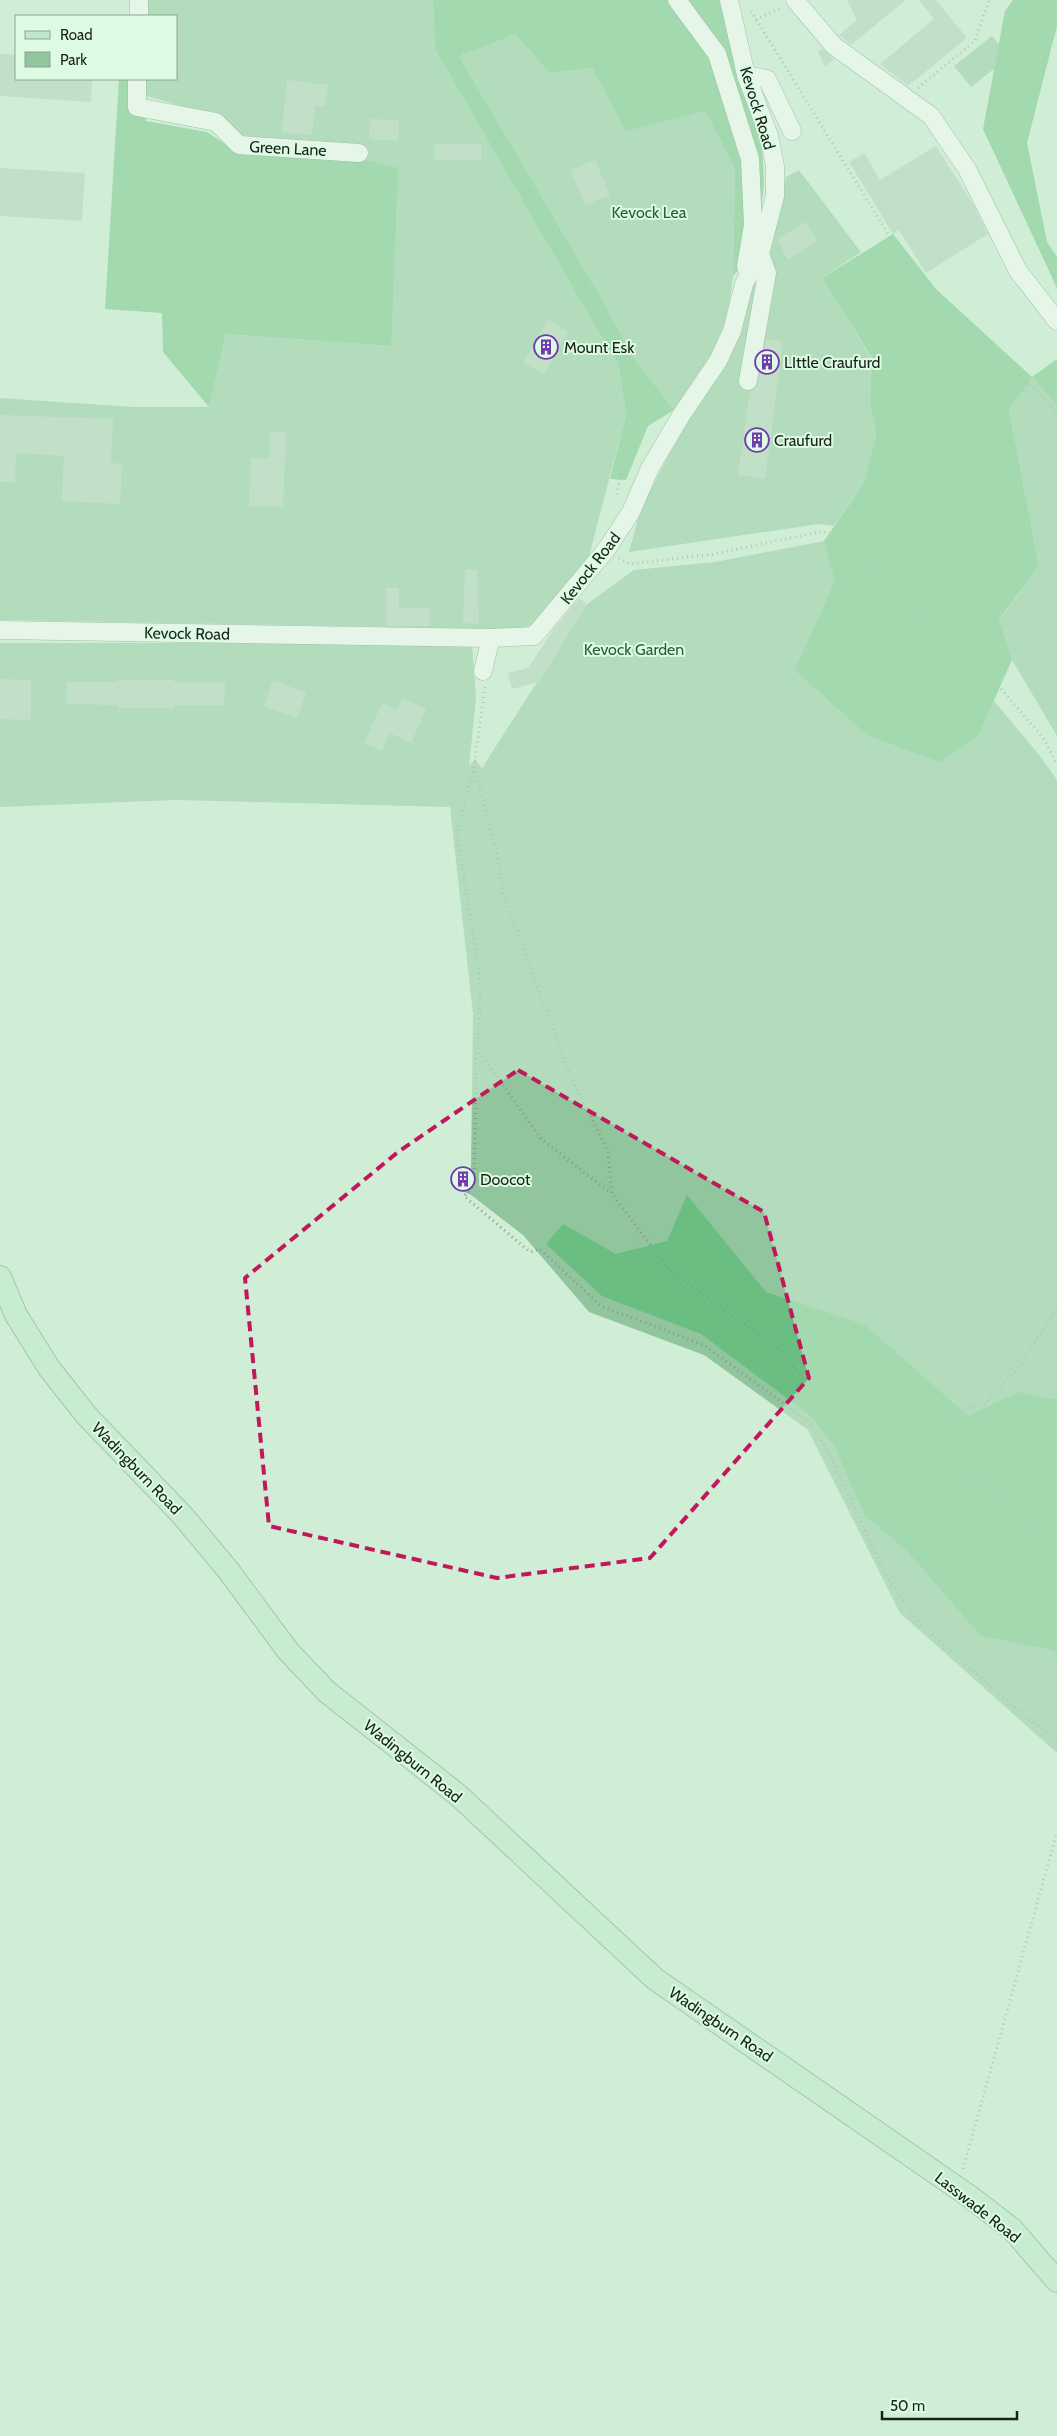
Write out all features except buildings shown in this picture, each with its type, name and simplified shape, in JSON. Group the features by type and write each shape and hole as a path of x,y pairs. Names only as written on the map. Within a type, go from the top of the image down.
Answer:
{"main road":[{"name":"Wadingburn Road","path":"0,1276 16,1315 49,1368 86,1415 183,1516 228,1570 288,1651 327,1692 458,1795 655,1979 915,2159"},
{"name":"Lasswade Road","path":"915,2159 1012,2229 1047,2266 1057,2281"}],"street":[{"path":"139,0 139,15"},
{"path":"677,0 717,54 750,159 753,225 744,284"},
{"name":"Kevock Road","path":"0,630 491,638 534,636 606,550 631,512 650,468 682,414 718,361 732,331 744,284 760,254 775,196 775,166 769,136 746,75 729,0"},
{"path":"795,0 834,46 931,116 962,162 1018,271 1057,321"},
{"path":"746,75 768,79 792,131"},
{"name":"Green Lane","path":"137,80 137,107 216,122 239,145 358,153"},
{"path":"748,381 767,273 760,254"},
{"path":"483,671 491,638"}],"path":[{"path":"451,0 457,42 466,82 625,357 634,412 615,504"},
{"path":"756,20 795,0"},
{"path":"906,98 975,41 989,0"},
{"path":"748,6 856,185 909,268 936,303 1032,387 1057,413"},
{"path":"606,550 630,564 714,554 823,530 868,562 900,606 959,640 1044,739 1057,764"},
{"path":"483,671 486,692 474,768 457,833 479,971 480,1012 477,1048 474,1186 464,1196 530,1252 540,1249 601,1306 704,1345 810,1424 829,1453 884,1572 920,1624 1025,1717 1042,1728 1057,1742"},
{"path":"474,768 497,853 503,893 570,1074 608,1151 612,1194"},
{"path":"477,1048 540,1140 612,1194 671,1272 777,1347 825,1405 894,1458 983,1482"},
{"path":"1057,1309 1018,1368 984,1405 949,1411 934,1436 1057,1551"},
{"path":"957,2188 1057,1832"}],"highlighted area":[{"path":"518,1070 764,1212 809,1378 650,1558 497,1578 269,1526 245,1278 398,1152"}],"green space":[{"path":"148,0 433,0 435,49 618,363 626,415 589,556 532,626 506,629 0,620 0,398 133,407 209,407 226,334 391,346 239,137 216,116 147,96 147,80 178,80 178,15 147,15"},
{"path":"433,0 719,0 738,70 761,129 764,184 756,250 733,276 735,169 705,111 626,131 592,68 550,73 515,34 459,56 603,301 633,357 674,410 648,426 626,480 610,479 626,415 618,363 435,49"},
{"path":"1013,0 1057,0 1057,26 1027,143 1047,242 1057,257 1057,288 983,129 1005,11"},
{"name":"Kevock Lea","path":"515,33 550,73 592,68 626,130 705,111 735,169 733,276 726,327 712,356 674,410 633,357 603,301 459,56"},
{"path":"992,36 1009,57 971,87 954,66"},
{"path":"119,80 147,80 146,121 207,132 237,152 362,159 398,168 391,346 226,334 209,407 163,352 162,313 105,309"},
{"path":"799,170 861,252 822,278 872,359 870,401 876,433 863,485 834,526 819,524 629,552 640,511 688,417 727,364 741,314 781,204 786,177"},
{"path":"893,234 936,289 1032,377 1057,359 1057,406 1033,377 1009,409 1039,566 999,619 1012,660 978,736 940,762 867,735 795,670 835,581 824,541 863,485 876,433 870,401 872,358 822,278"},
{"path":"1033,377 1057,406 1057,736 1012,660 999,620 1039,566 1009,408"},
{"name":"Kevock Garden","path":"824,541 896,615 958,658 1040,756 1057,780 1057,1753 900,1613 808,1430 704,1355 589,1312 523,1235 471,1195 460,1190 452,1179 457,1169 471,1169 473,1014 450,807 176,800 0,807 0,643 472,643 476,699 469,766 475,759 482,768 587,604 634,570 715,562"},
{"path":"687,1195 766,1292 865,1325 968,1416 1019,1392 1057,1400 1057,1657 1054,1650 981,1636 907,1551 864,1514 835,1447 811,1416 701,1334 602,1296 546,1244 563,1224 616,1254 667,1241"}],"place":[{"name":"Mount Esk","path":"546,347"},
{"name":"LIttle Craufurd","path":"767,362"},
{"name":"Craufurd","path":"757,440"},
{"name":"Doocot","path":"463,1179"}]}
